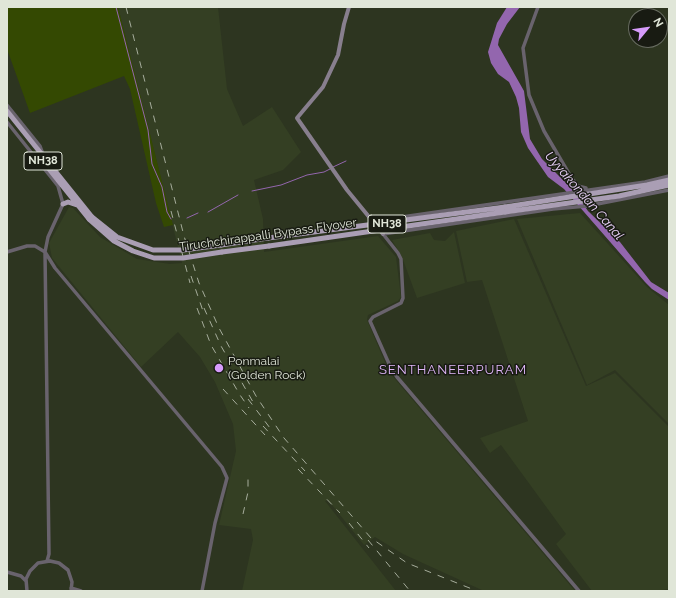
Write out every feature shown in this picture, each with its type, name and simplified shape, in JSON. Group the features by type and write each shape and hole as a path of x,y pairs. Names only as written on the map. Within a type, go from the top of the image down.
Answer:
{"highway":[{"name":"Tiruchchirappalli Bypass Flyover","path":"7,111 91,218"},
{"name":"Tiruchchirappalli Bypass Flyover","path":"7,117 78,205 91,218 117,237 153,250 183,250 520,207"},
{"name":"NH38","path":"520,207 579,193 647,185 669,180"},
{"name":"NH38","path":"513,203 520,207 582,201 619,196 669,185"},
{"path":"63,204 68,202 78,205"},
{"name":"Tiruchchirappalli Bypass Flyover","path":"505,209 513,203"}],"main road":[{"path":"349,7 338,55 323,87 297,118 347,190 383,234"}],"street":[{"path":"538,7 523,48 529,95 544,131 571,177 581,188 601,188"},
{"path":"7,105 40,146 44,157"},
{"path":"7,122 58,186 63,204 48,237 45,252 49,554 46,561"},
{"path":"374,222 513,203 562,193 579,193 601,188 645,182 669,176"},
{"path":"578,591 398,378 390,366 370,321 373,317 401,303 403,298 400,259 398,253 383,234 553,209 576,208 669,190"},
{"path":"7,252 12,249 31,246 35,246 45,252 55,268 222,467 227,478 215,523 202,591"},
{"path":"49,554 53,561"},
{"path":"21,576 28,573 36,565 46,561 53,561 61,564 68,570 71,579 71,589 81,591"},
{"path":"7,572 21,576 26,582"},
{"path":"27,591 26,582 28,573"}],"shaded area":[{"path":"118,7 218,7 227,89 243,126 272,107 301,152 283,170 254,180 263,219 264,252 378,236 396,257 401,297 398,301 368,315 367,320 389,372 575,591 484,591 403,554 375,537 364,545 328,500 325,501 396,591 242,591 253,540 251,529 219,525 236,451 233,424 215,382 200,357 178,332 141,367 52,258 49,243 69,207 73,208 100,237 137,259 170,264 182,263"},
{"path":"507,7 520,7 507,24 499,39 498,45 524,91 530,139 542,159 573,190 588,211 620,242 651,282 669,293 669,300 652,289 645,282 564,189 548,177 528,148 521,132 519,108 516,97 509,82 498,74 491,63 488,52 497,23"},
{"path":"580,213 647,287 669,305 669,424 615,370 587,385 517,219"},
{"path":"514,219 586,386 615,373 669,427 669,589 656,591 592,591 556,544 566,534 501,445 490,453 480,438 528,421 482,280 467,282 456,231"},
{"path":"454,232 465,283 417,298 402,257 392,240 430,233 434,240 445,241"}],"green space":[{"path":"7,7 118,7 173,225 164,227 156,203 130,89 124,76 30,113 7,49"}],"waterway":[{"path":"116,7 148,130 152,164 162,187 167,212 171,219"},
{"path":"333,167 346,161"},
{"path":"252,191 281,185 307,175 324,172 330,169"},
{"path":"208,212 238,195"},
{"path":"187,218 198,213"}],"railway":[{"path":"126,7 184,236 199,283 219,328 256,396 284,438 371,538 407,563 477,591"},
{"path":"171,211 190,283"},
{"path":"191,276 204,314"},
{"path":"197,308 211,345 249,408"},
{"path":"204,308 221,346 253,402"},
{"path":"223,389 265,435"},
{"path":"248,399 270,428"},
{"path":"263,426 305,471"},
{"path":"298,469 340,513"},
{"path":"243,514 248,492 248,475"},
{"path":"349,523 369,548"},
{"path":"368,540 410,591"}],"place":[{"name":"Ponmalai (Golden Rock)","path":"219,368"}],"district":[{"name":"SENTHANEERPURAM","path":"453,370"}],"water label":[{"name":"Uyyakondan Canal","path":"584,196"}]}
